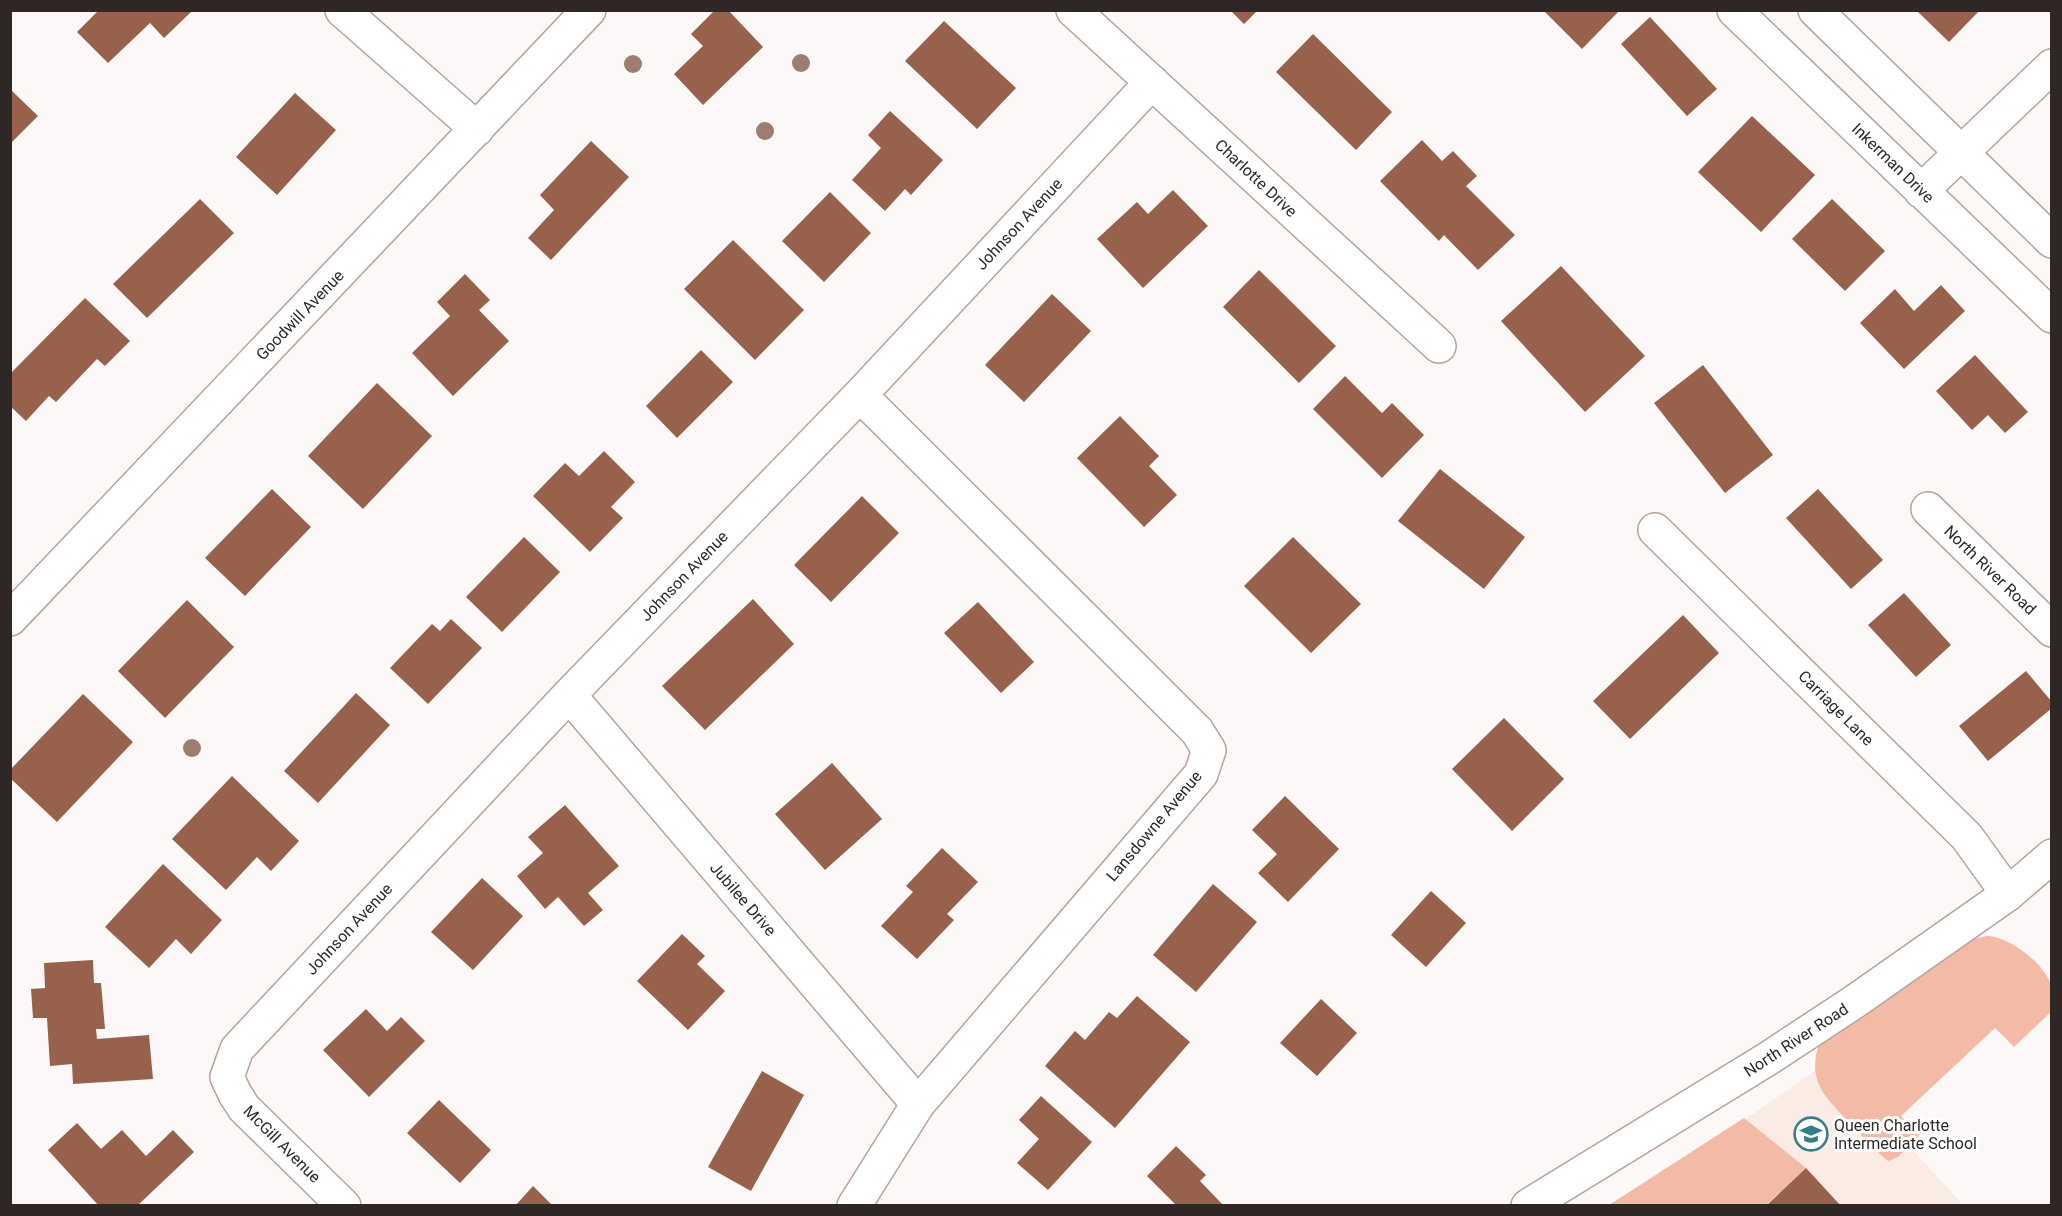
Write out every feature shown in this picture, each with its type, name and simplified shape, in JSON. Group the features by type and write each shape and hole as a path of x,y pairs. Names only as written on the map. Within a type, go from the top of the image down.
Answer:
{"street":[{"path":"342,10 477,129"},
{"name":"Goodwill Avenue","path":"10,619 589,10"},
{"name":"Charlotte Drive","path":"1073,10 1439,346"},
{"name":"Inkerman Drive","path":"1734,10 2052,316"},
{"path":"1815,10 2052,241"},
{"path":"1922,191 2052,66"},
{"name":"Johnson Avenue","path":"227,1077 237,1049 569,695 860,395 1152,82"},
{"name":"Lansdowne Avenue","path":"854,1206 918,1104 1201,774 1209,750 1197,731 860,395"},
{"name":"North River Road","path":"1928,509 2052,630"},
{"name":"Carriage Lane","path":"1655,530 1967,837 2008,894"},
{"name":"Jubilee Drive","path":"569,695 918,1104"},
{"name":"North River Road","path":"1528,1206 1769,1058 1854,1002 2008,894 2052,856"},
{"name":"McGill Avenue","path":"227,1077 244,1108 344,1206"}],"shaded area":[{"path":"1987,936 2005,940 2014,945 2040,966 2051,985 2052,1011 2014,1047 1995,1028 1901,1116 1919,1136 1898,1157 1888,1161 1839,1112 1820,1087 1815,1068 1819,1044 1968,940"},
{"name":"Queen Charlotte Intermediate School","path":"1829,1061 1963,1205 1621,1206"},
{"path":"1744,1118 1806,1168 1766,1205 1609,1205"}],"building":[{"path":"99,10 190,10 191,12 164,38 150,23 108,63 77,32"},
{"path":"715,10 728,10 763,47 703,105 674,74 703,46 691,34"},
{"path":"1230,10 1258,10 1244,24"},
{"path":"1543,10 1620,10 1582,49"},
{"path":"1916,10 1980,10 1949,42"},
{"path":"1650,17 1717,89 1687,116 1621,44"},
{"path":"944,21 1016,88 977,129 905,61"},
{"path":"1313,34 1392,112 1356,150 1276,72"},
{"path":"10,89 38,116 10,144"},
{"path":"295,93 336,130 277,195 236,157"},
{"path":"890,111 943,160 911,195 905,189 885,211 852,180 881,148 868,135"},
{"path":"1752,116 1815,175 1761,232 1698,172"},
{"path":"1422,140 1442,161 1453,151 1477,176 1466,186 1515,235 1478,270 1444,235 1439,241 1380,181"},
{"path":"591,141 629,177 551,260 528,238 554,210 540,195"},
{"path":"1173,190 1208,226 1143,288 1097,239 1137,202 1148,214"},
{"path":"830,192 871,233 824,282 782,241"},
{"path":"200,199 234,233 147,318 113,284"},
{"path":"1832,199 1885,251 1845,291 1792,239"},
{"path":"733,240 804,310 755,360 684,289"},
{"path":"1561,266 1645,356 1585,412 1501,321"},
{"path":"1259,270 1336,346 1299,383 1223,307"},
{"path":"465,274 490,300 479,310 509,341 453,396 412,353 450,316 437,302"},
{"path":"1941,285 1965,311 1904,369 1860,323 1895,289 1914,311"},
{"path":"1052,294 1091,331 1024,402 985,365"},
{"path":"85,298 130,341 105,366 97,359 56,402 49,396 26,421 10,406 10,374"},
{"path":"701,350 733,382 677,438 646,406"},
{"path":"1975,355 2028,412 2005,433 1988,415 1972,430 1936,391"},
{"path":"1703,365 1773,455 1725,493 1654,403"},
{"path":"1345,376 1382,413 1392,403 1424,435 1382,478 1313,409"},
{"path":"377,383 432,436 363,509 308,456"},
{"path":"1120,416 1159,456 1149,466 1177,495 1144,527 1077,458"},
{"path":"604,451 635,482 611,507 623,518 590,552 533,496 565,463 579,476"},
{"path":"1440,469 1525,537 1484,589 1398,521"},
{"path":"272,489 311,527 245,596 205,558"},
{"path":"1818,489 1883,560 1851,589 1786,518"},
{"path":"862,496 899,533 831,602 794,565"},
{"path":"524,537 560,572 502,632 466,597"},
{"path":"1293,537 1361,604 1311,653 1244,586"},
{"path":"1904,593 1951,645 1916,677 1868,625"},
{"path":"753,599 794,644 705,730 662,686"},
{"path":"187,600 234,647 165,718 118,671"},
{"path":"978,602 1034,662 1001,693 944,633"},
{"path":"1683,615 1719,653 1630,739 1593,701"},
{"path":"451,619 482,648 428,704 390,668 432,624 440,631"},
{"path":"2026,671 2052,702 2052,708 1988,761 1959,726"},
{"path":"356,693 390,725 318,803 284,771"},
{"path":"83,694 133,742 57,822 10,778 10,770"},
{"path":"1504,718 1564,779 1512,831 1452,769"},
{"path":"832,763 882,819 825,870 775,814"},
{"path":"232,776 299,841 271,871 257,857 226,890 172,839"},
{"path":"1285,796 1339,849 1288,902 1258,873 1277,854 1252,830"},
{"path":"565,805 619,866 588,893 603,910 584,926 558,897 545,909 517,876 543,853 528,837"},
{"path":"942,848 978,882 947,914 954,920 917,959 881,926 913,892 906,886"},
{"path":"163,864 222,920 191,954 176,939 149,968 105,927"},
{"path":"482,878 523,916 473,970 431,932"},
{"path":"1213,884 1257,922 1196,992 1153,955"},
{"path":"1431,891 1466,923 1426,967 1391,935"},
{"path":"682,934 705,956 697,964 725,991 688,1030 637,981"},
{"path":"93,960 94,983 101,983 105,1029 96,1029 97,1039 149,1035 153,1079 73,1084 72,1064 50,1066 47,1018 33,1018 31,989 45,988 44,963"},
{"path":"1137,996 1190,1042 1115,1128 1045,1066 1075,1031 1085,1040 1109,1012 1117,1018"},
{"path":"1321,999 1357,1033 1317,1076 1280,1043"},
{"path":"366,1009 387,1031 401,1017 425,1041 369,1097 323,1050"},
{"path":"762,1071 804,1095 751,1191 708,1167"},
{"path":"1041,1096 1092,1142 1048,1190 1017,1163 1039,1139 1019,1120"},
{"path":"439,1100 491,1150 460,1183 407,1133"},
{"path":"77,1123 101,1149 122,1130 146,1156 173,1130 194,1152 137,1206 99,1206 48,1150"},
{"path":"1176,1146 1206,1175 1200,1181 1224,1206 1177,1206 1147,1176"},
{"path":"1806,1168 1841,1206 1766,1206"},
{"path":"533,1186 553,1206 515,1206"}],"place":[{"name":"Queen Charlotte Intermediate School","path":"1811,1134"}]}
